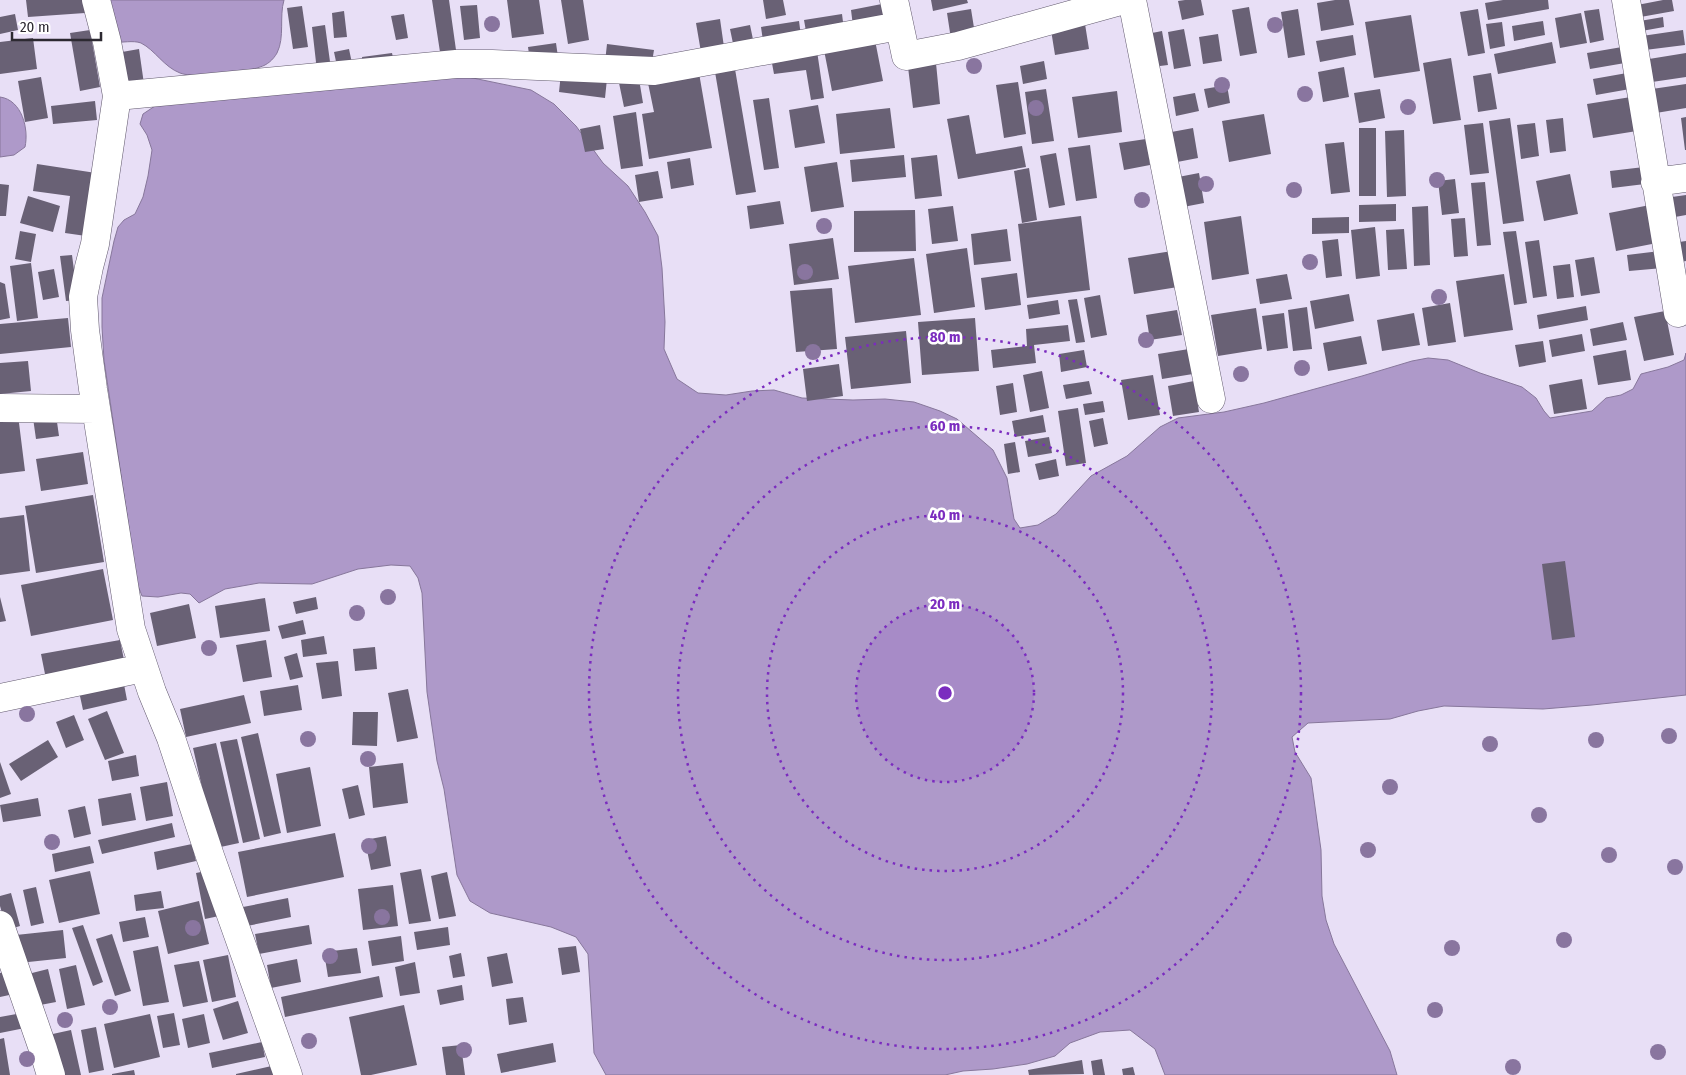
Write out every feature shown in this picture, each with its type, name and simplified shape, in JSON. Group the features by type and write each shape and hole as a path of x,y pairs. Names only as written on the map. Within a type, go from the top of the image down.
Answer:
{"street":[{"path":"96,0 107,42 117,96 95,244 83,297 85,330 96,409 131,629 143,668 171,738 210,856 288,1075"},
{"path":"117,96 456,64 654,71 897,13 906,56 958,46 1124,0"},
{"path":"1132,0 1210,399"},
{"path":"1626,0 1678,313"},
{"path":"1655,182 1686,178"},
{"path":"0,408 96,409"},
{"path":"0,698 143,668"},
{"path":"0,925 51,1075"}],"shaded area":[{"path":"108,0 284,0 281,40 275,56 263,66 232,73 187,75 169,67 141,43 114,42"},
{"path":"468,77 531,90 554,104 576,126 603,163 628,186 658,236 665,322 664,349 677,379 698,393 726,395 774,390 802,398 885,399 914,402 940,411 957,419 993,450 1007,478 1014,519 1020,528 1038,525 1056,514 1091,476 1127,456 1160,427 1178,418 1224,412 1264,403 1428,358 1448,360 1522,387 1536,398 1550,418 1592,411 1606,398 1621,395 1633,389 1641,374 1668,367 1684,360 1686,353 1686,695 1543,709 1444,706 1390,719 1308,723 1292,737 1295,752 1311,778 1321,850 1322,896 1326,920 1334,944 1390,1051 1397,1075 1165,1075 1155,1049 1130,1030 1100,1032 1070,1043 1055,1056 1027,1064 963,1071 945,1075 606,1075 594,1053 588,954 576,937 551,927 490,913 470,901 457,875 427,692 422,593 418,578 410,566 391,565 358,569 312,584 259,583 225,589 199,603 190,594 181,593 158,597 142,596 137,583 104,360 102,298 114,241 118,227 124,220 135,214 143,197 148,176 152,150 147,135 140,124 143,114 158,104"},
{"path":"0,97 8,99 19,109 25,124 26,140 25,147 14,155 0,157"}],"building":[{"path":"26,0 84,0 85,13 28,17"},
{"path":"432,0 449,0 456,50 440,52"},
{"path":"507,0 539,0 544,34 512,38"},
{"path":"561,0 583,0 589,40 568,44"},
{"path":"763,0 783,0 786,15 766,19"},
{"path":"931,0 967,0 968,3 933,11"},
{"path":"1201,0 1204,15 1182,20 1178,1"},
{"path":"1349,0 1354,25 1321,31 1317,3"},
{"path":"1503,0 1548,0 1549,9 1488,20 1485,3"},
{"path":"1672,0 1674,11 1635,18 1632,6"},
{"path":"887,3 890,20 853,26 851,10"},
{"path":"477,5 480,38 464,40 460,6"},
{"path":"302,6 308,47 293,49 287,8"},
{"path":"1249,7 1257,53 1240,56 1232,10"},
{"path":"971,9 975,34 951,39 947,13"},
{"path":"1298,9 1305,55 1288,58 1281,12"},
{"path":"1478,9 1485,53 1468,56 1460,12"},
{"path":"1599,9 1604,40 1590,43 1584,11"},
{"path":"344,11 347,37 334,38 332,13"},
{"path":"1581,13 1587,43 1560,48 1555,18"},
{"path":"15,14 18,30 0,34 0,17"},
{"path":"404,14 408,38 396,40 391,16"},
{"path":"842,14 844,30 807,37 804,20"},
{"path":"1411,15 1420,71 1374,78 1365,22"},
{"path":"1663,17 1664,27 1636,32 1634,22"},
{"path":"720,19 725,54 702,58 696,23"},
{"path":"799,21 801,36 763,41 761,27"},
{"path":"1543,21 1545,35 1514,41 1512,26"},
{"path":"1502,22 1505,46 1490,49 1486,24"},
{"path":"1085,24 1089,49 1055,55 1051,30"},
{"path":"325,25 331,69 317,71 312,27"},
{"path":"750,25 755,49 735,53 730,29"},
{"path":"1184,29 1191,66 1174,69 1168,32"},
{"path":"90,30 100,87 80,91 70,33"},
{"path":"1683,30 1685,45 1637,51 1635,37"},
{"path":"1162,31 1168,65 1152,67 1147,34"},
{"path":"1218,34 1222,61 1203,64 1199,37"},
{"path":"874,35 883,81 832,91 823,45"},
{"path":"1353,35 1356,55 1320,62 1316,41"},
{"path":"33,38 37,69 0,74 0,42"},
{"path":"1552,42 1556,63 1498,74 1494,54"},
{"path":"556,43 558,57 530,61 528,47"},
{"path":"607,44 654,50 651,68 605,62"},
{"path":"1622,47 1625,63 1590,69 1587,53"},
{"path":"139,49 144,84 127,87 122,52"},
{"path":"349,49 353,68 338,71 334,52"},
{"path":"817,51 824,98 811,100 806,70 774,74 771,58"},
{"path":"392,53 394,62 363,67 362,57"},
{"path":"1686,53 1686,77 1652,82 1649,59"},
{"path":"1451,58 1461,120 1433,124 1423,63"},
{"path":"1044,61 1047,79 1023,84 1020,66"},
{"path":"936,63 940,104 913,108 908,67"},
{"path":"1344,67 1349,97 1323,102 1318,72"},
{"path":"735,69 756,192 736,195 715,72"},
{"path":"561,73 607,79 605,98 559,92"},
{"path":"699,73 712,148 649,159 642,114 654,112 648,83"},
{"path":"1491,73 1497,109 1478,112 1473,76"},
{"path":"1627,73 1630,89 1596,95 1593,79"},
{"path":"41,77 48,118 25,122 18,81"},
{"path":"639,79 643,103 624,107 619,83"},
{"path":"1018,82 1026,134 1004,138 996,85"},
{"path":"1686,84 1686,108 1656,113 1652,89"},
{"path":"1227,85 1230,103 1208,108 1204,89"},
{"path":"1046,89 1054,141 1032,144 1025,92"},
{"path":"1380,89 1385,118 1359,123 1354,93"},
{"path":"1117,91 1122,132 1078,138 1072,97"},
{"path":"1195,93 1199,111 1176,116 1173,97"},
{"path":"1631,97 1637,131 1593,138 1587,104"},
{"path":"769,98 779,168 764,170 753,100"},
{"path":"95,101 97,120 53,124 51,106"},
{"path":"818,105 825,143 795,148 789,110"},
{"path":"890,108 895,148 840,154 836,114"},
{"path":"636,112 643,166 621,169 613,116"},
{"path":"1264,114 1271,154 1229,162 1222,121"},
{"path":"969,115 976,154 1022,146 1026,167 958,179 947,119"},
{"path":"1686,117 1686,150 1685,150 1681,118"},
{"path":"1510,118 1524,221 1503,224 1489,121"},
{"path":"1563,118 1566,151 1550,153 1546,120"},
{"path":"1483,123 1489,173 1470,175 1464,125"},
{"path":"1535,123 1539,156 1521,159 1517,125"},
{"path":"600,125 604,149 585,152 580,129"},
{"path":"1193,128 1198,158 1172,163 1166,133"},
{"path":"1359,128 1376,128 1376,196 1359,196"},
{"path":"1404,130 1406,196 1387,197 1385,131"},
{"path":"1146,139 1150,165 1124,170 1119,143"},
{"path":"1344,142 1350,192 1331,194 1325,144"},
{"path":"1090,145 1097,198 1076,201 1068,148"},
{"path":"1056,153 1065,205 1049,208 1040,156"},
{"path":"904,155 906,177 852,182 850,160"},
{"path":"937,155 942,196 915,199 911,158"},
{"path":"690,158 694,185 671,189 667,162"},
{"path":"837,162 844,207 811,212 804,167"},
{"path":"37,164 96,173 86,236 65,233 70,196 33,191"},
{"path":"1644,167 1645,184 1612,188 1610,171"},
{"path":"1029,168 1037,220 1022,223 1014,171"},
{"path":"658,171 663,198 639,202 635,175"},
{"path":"1199,173 1204,203 1178,208 1173,178"},
{"path":"1570,174 1578,214 1544,221 1536,181"},
{"path":"1455,179 1459,213 1442,215 1438,181"},
{"path":"1485,182 1491,245 1477,246 1471,183"},
{"path":"0,184 9,185 6,216 0,216"},
{"path":"1686,195 1686,215 1675,217 1672,197"},
{"path":"28,196 60,206 53,232 20,223"},
{"path":"780,201 784,224 750,229 747,206"},
{"path":"1396,204 1396,221 1359,222 1359,205"},
{"path":"1650,205 1657,243 1616,251 1609,213"},
{"path":"953,206 958,241 932,244 928,209"},
{"path":"1428,206 1430,265 1414,266 1412,207"},
{"path":"915,210 916,251 854,252 854,211"},
{"path":"1081,216 1090,290 1027,298 1018,224"},
{"path":"1241,216 1249,274 1212,280 1204,222"},
{"path":"1349,217 1349,233 1312,234 1312,218"},
{"path":"1465,218 1468,256 1454,257 1451,219"},
{"path":"1375,227 1380,276 1356,279 1351,230"},
{"path":"1007,229 1011,261 974,265 971,234"},
{"path":"1404,229 1407,269 1388,270 1386,230"},
{"path":"20,231 36,234 31,262 15,259"},
{"path":"1516,231 1527,303 1514,305 1503,232"},
{"path":"833,238 839,279 794,285 789,244"},
{"path":"1338,239 1342,276 1326,278 1322,241"},
{"path":"1539,240 1547,296 1533,298 1525,242"},
{"path":"1686,241 1686,261 1681,262 1679,242"},
{"path":"967,248 975,307 934,313 926,254"},
{"path":"1172,251 1178,287 1134,294 1128,258"},
{"path":"1660,251 1663,268 1629,271 1627,255"},
{"path":"72,255 78,300 66,301 60,256"},
{"path":"1594,257 1600,293 1581,296 1575,260"},
{"path":"914,258 921,315 855,323 848,266"},
{"path":"31,263 38,318 17,321 10,266"},
{"path":"1570,264 1574,297 1557,299 1553,266"},
{"path":"54,269 59,297 43,300 38,272"},
{"path":"1017,273 1021,305 985,310 981,278"},
{"path":"1287,274 1292,299 1260,304 1256,279"},
{"path":"1504,274 1513,330 1464,337 1456,281"},
{"path":"0,282 5,284 10,318 0,320"},
{"path":"832,288 837,349 796,352 790,291"},
{"path":"1349,294 1354,321 1315,329 1310,301"},
{"path":"1100,295 1107,335 1091,338 1084,298"},
{"path":"1077,299 1085,342 1076,343 1068,300"},
{"path":"1058,300 1060,314 1029,319 1027,305"},
{"path":"1450,303 1456,342 1428,346 1422,308"},
{"path":"1586,306 1588,320 1539,329 1537,315"},
{"path":"1307,307 1312,349 1293,351 1288,310"},
{"path":"1256,308 1262,349 1218,356 1211,315"},
{"path":"1177,310 1182,335 1150,340 1146,315"},
{"path":"1665,311 1674,355 1644,361 1634,317"},
{"path":"1284,313 1288,348 1267,351 1262,316"},
{"path":"1414,313 1420,345 1382,351 1377,320"},
{"path":"68,318 71,347 0,354 0,324"},
{"path":"975,318 979,371 922,375 918,322"},
{"path":"1623,322 1627,340 1593,346 1590,329"},
{"path":"1068,325 1070,341 1034,345 1036,363 993,368 991,350 1027,346 1026,329"},
{"path":"906,331 911,383 851,389 845,337"},
{"path":"1582,334 1585,351 1552,357 1549,340"},
{"path":"1361,336 1367,364 1328,371 1323,343"},
{"path":"1543,341 1546,362 1519,367 1515,345"},
{"path":"1189,349 1193,374 1162,379 1158,354"},
{"path":"1084,350 1087,367 1061,372 1059,354"},
{"path":"1626,350 1631,380 1598,385 1593,356"},
{"path":"28,361 31,391 0,394 0,363"},
{"path":"839,364 843,396 807,401 803,369"},
{"path":"1042,371 1049,408 1030,412 1023,375"},
{"path":"1153,375 1160,415 1128,420 1121,380"},
{"path":"1582,379 1587,409 1554,414 1549,385"},
{"path":"1089,381 1092,394 1066,399 1063,385"},
{"path":"1194,381 1199,412 1173,416 1168,386"},
{"path":"1013,383 1017,412 1000,415 996,386"},
{"path":"1103,401 1105,412 1085,415 1083,404"},
{"path":"1078,408 1086,463 1066,466 1058,411"},
{"path":"18,415 25,471 0,474 0,418"},
{"path":"56,415 59,436 36,439 33,418"},
{"path":"1043,415 1046,432 1015,437 1012,421"},
{"path":"1103,418 1108,444 1094,447 1089,421"},
{"path":"1049,437 1052,453 1028,457 1025,441"},
{"path":"1015,442 1020,472 1008,474 1004,444"},
{"path":"83,452 88,484 41,491 36,459"},
{"path":"1056,459 1059,476 1039,480 1035,464"},
{"path":"93,495 104,562 36,573 25,506"},
{"path":"24,515 30,571 0,575 0,518"},
{"path":"1565,561 1575,637 1552,640 1542,564"},
{"path":"103,569 113,620 31,636 21,585"},
{"path":"0,597 6,621 0,622"},
{"path":"316,597 318,609 296,614 293,602"},
{"path":"265,598 270,631 220,638 215,606"},
{"path":"189,604 196,638 157,646 150,613"},
{"path":"303,620 306,634 282,639 278,626"},
{"path":"324,636 327,654 303,657 301,640"},
{"path":"120,640 125,665 46,679 41,654"},
{"path":"266,640 272,677 243,682 236,645"},
{"path":"375,647 377,669 355,671 353,649"},
{"path":"297,653 303,677 290,680 284,657"},
{"path":"338,661 342,696 322,699 316,663"},
{"path":"123,679 127,700 83,710 78,687"},
{"path":"298,685 302,710 264,716 260,691"},
{"path":"408,689 418,738 397,742 388,693"},
{"path":"244,695 251,723 186,737 180,709"},
{"path":"107,711 124,753 105,760 88,719"},
{"path":"353,712 378,712 377,746 352,745"},
{"path":"74,715 84,740 66,748 56,722"},
{"path":"258,733 281,833 264,837 241,737"},
{"path":"237,739 260,839 243,843 220,742"},
{"path":"48,740 58,757 21,781 9,764"},
{"path":"216,743 239,843 216,848 193,748"},
{"path":"136,755 139,776 112,781 108,761"},
{"path":"0,762 11,794 0,798"},
{"path":"403,763 408,803 373,808 369,767"},
{"path":"310,767 321,826 287,833 276,774"},
{"path":"167,782 173,816 146,821 140,787"},
{"path":"358,785 365,815 349,819 342,789"},
{"path":"131,793 136,820 102,826 98,799"},
{"path":"38,798 41,816 3,822 0,805"},
{"path":"85,806 91,834 74,838 68,810"},
{"path":"172,823 175,837 102,854 98,840"},
{"path":"335,833 344,877 247,897 238,852"},
{"path":"386,836 391,866 371,870 365,840"},
{"path":"192,844 196,861 157,870 154,852"},
{"path":"90,846 94,863 55,872 52,854"},
{"path":"421,869 431,921 409,924 400,873"},
{"path":"211,870 219,916 205,919 196,873"},
{"path":"90,871 100,914 59,923 49,880"},
{"path":"447,872 456,916 439,919 431,876"},
{"path":"393,885 398,926 363,930 358,889"},
{"path":"36,887 44,923 31,926 23,890"},
{"path":"161,891 164,908 136,911 134,895"},
{"path":"11,893 20,926 7,930 0,906 0,896"},
{"path":"288,898 291,917 247,926 243,907"},
{"path":"199,901 209,944 168,954 158,911"},
{"path":"145,917 149,937 123,942 119,922"},
{"path":"83,925 103,982 93,986 72,928"},
{"path":"309,925 312,944 259,954 255,934"},
{"path":"448,927 450,945 417,950 414,932"},
{"path":"63,930 66,958 19,963 16,935"},
{"path":"112,934 131,991 115,996 96,939"},
{"path":"401,936 404,961 372,966 368,941"},
{"path":"158,946 169,1002 143,1006 133,951"},
{"path":"576,946 580,972 562,975 558,948"},
{"path":"357,948 361,973 328,977 324,952"},
{"path":"461,953 465,976 453,978 449,956"},
{"path":"507,953 513,983 492,987 487,957"},
{"path":"228,955 236,997 212,1002 203,960"},
{"path":"297,959 301,982 271,988 267,965"},
{"path":"199,961 208,1002 183,1007 174,965"},
{"path":"415,962 420,993 400,996 395,967"},
{"path":"76,965 85,1005 67,1009 59,969"},
{"path":"48,969 56,1002 35,1006 28,974"},
{"path":"9,971 14,994 0,997 0,973"},
{"path":"379,976 383,997 285,1017 281,997"},
{"path":"462,985 464,1000 440,1005 437,990"},
{"path":"523,997 527,1022 509,1025 506,999"},
{"path":"238,1001 248,1033 223,1040 213,1009"},
{"path":"404,1005 417,1065 371,1075 361,1075 349,1017"},
{"path":"22,1013 25,1028 0,1033 0,1017"},
{"path":"174,1013 180,1045 163,1048 157,1016"},
{"path":"150,1014 160,1057 114,1068 104,1024"},
{"path":"204,1014 210,1043 188,1048 182,1019"},
{"path":"96,1027 104,1070 89,1073 81,1030"},
{"path":"71,1030 81,1075 57,1075 48,1035"},
{"path":"4,1038 10,1075 0,1075 0,1039"},
{"path":"262,1042 265,1057 212,1068 209,1053"},
{"path":"553,1043 556,1062 501,1073 497,1054"},
{"path":"461,1045 465,1075 446,1075 442,1047"},
{"path":"1102,1059 1105,1075 1093,1075 1091,1061"},
{"path":"1082,1060 1084,1074 1029,1075 1028,1070"},
{"path":"276,1065 278,1075 236,1075 236,1074"},
{"path":"1133,1067 1135,1075 1123,1075 1122,1069"},
{"path":"134,1070 135,1075 112,1075 112,1074"}]}
